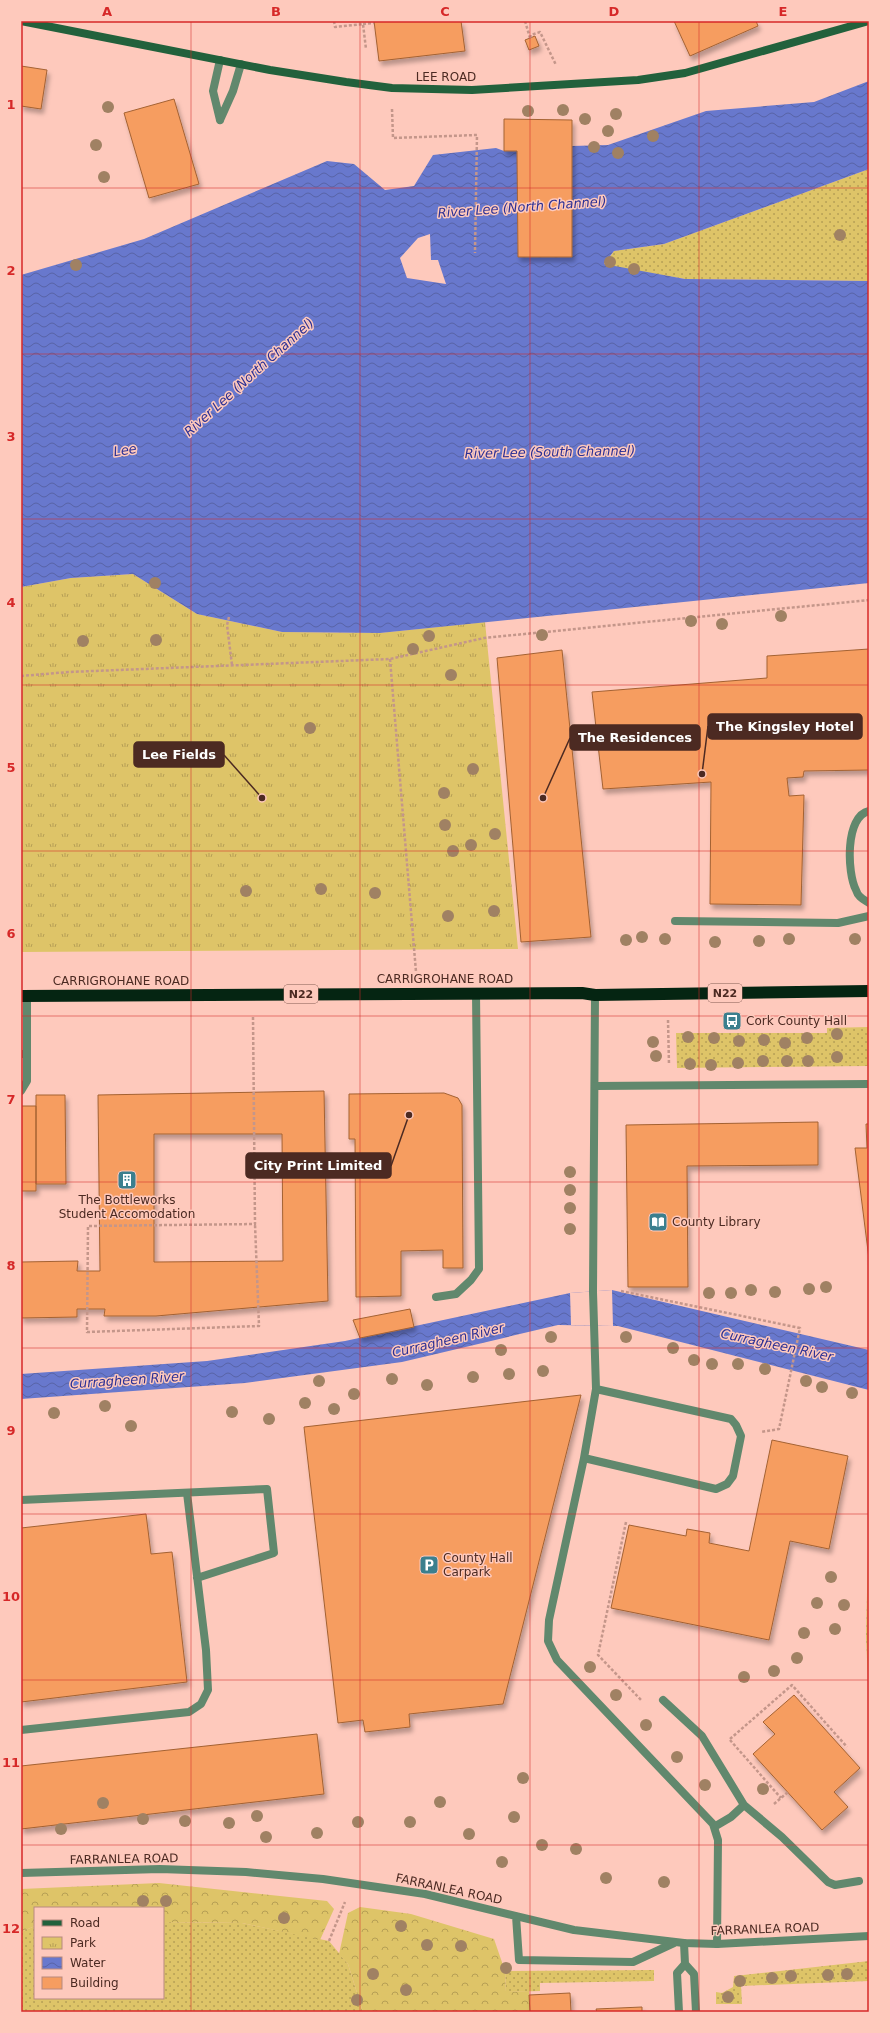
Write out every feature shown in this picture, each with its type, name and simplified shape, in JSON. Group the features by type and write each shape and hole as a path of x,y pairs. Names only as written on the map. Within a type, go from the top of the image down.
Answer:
{"highway":[{"name":"CARRIGROHANE ROAD","path":"24,996 418,993 582,993 595,995 869,992"}],"street":[{"name":"LEE ROAD","path":"21,21 241,64 346,82 392,88 472,90 638,80 685,73 869,21"},
{"path":"220,60 213,91 220,120 231,96 241,64"},
{"path":"869,811 858,817 852,829 851,875 860,897 869,903"},
{"path":"675,921 838,923 869,916"},
{"path":"436,1297 456,1294 471,1280 479,1269 476,993"},
{"path":"595,995 593,1292 596,1389 584,1458 549,1620 548,1641 557,1660 710,1819 718,1840 717,1944"},
{"path":"21,1091 27,1081 24,1054 24,996"},
{"path":"595,1086 869,1084"},
{"path":"584,1458 716,1489 727,1484 733,1476 741,1436 736,1425 731,1419 596,1389"},
{"path":"21,1500 267,1489 274,1553 197,1578"},
{"path":"21,1730 189,1712 201,1704 208,1690 187,1492"},
{"path":"663,1700 702,1736 744,1805 782,1837 828,1882 835,1885 859,1881"},
{"path":"714,1827 731,1817 744,1805"},
{"name":"FARRANLEA ROAD","path":"21,1873 160,1869 246,1872 353,1883 425,1894 574,1930 684,1943 717,1944 869,1936"},
{"path":"516,1916 519,1960 633,1962 675,1942"},
{"path":"684,1943 685,1964 694,1974 696,2012"},
{"path":"679,2012 677,1973 685,1964"}],"path":[{"path":"334,21 335,27 374,23"},
{"path":"525,21 530,38 531,35 540,32 560,72 561,84"},
{"path":"363,24 366,49"},
{"path":"392,88 393,138 477,135 474,253"},
{"path":"21,676 390,659 484,638 869,600"},
{"path":"229,616 227,625 232,666"},
{"path":"390,659 418,993"},
{"path":"253,1014 255,1224 259,1326 87,1332 88,1226 255,1224"},
{"path":"668,1020 670,1085"},
{"path":"621,1291 800,1328 779,1429 741,1436"},
{"path":"730,1739 792,1685 847,1747"},
{"path":"329,1942 353,1883"}],"green space":[{"path":"869,169 869,281 685,279 604,265 614,251 664,244"},
{"path":"133,574 197,614 282,632 380,633 485,622 518,949 21,952 21,587 71,578"},
{"path":"869,1027 869,1066 677,1068 676,1033 827,1033 827,1028"},
{"path":"869,1548 869,1703 866,1637"},
{"path":"159,1883 327,1901 334,1909 320,1940 242,1923 164,1922 164,1907 34,1907 34,1926 21,1932 21,1889"},
{"path":"360,1907 411,1914 494,1939 505,1971 506,1992 529,1991 530,2012 363,2012 348,1964 339,1954 348,1913"},
{"path":"164,1922 242,1923 329,1941 348,1964 363,2012 21,2012 21,1932 34,1926 34,1999 164,1999"},
{"path":"869,1961 869,1981 741,1986 742,2004 716,2004 716,1992 722,1993 733,1987 734,1976"},
{"path":"654,1970 654,1981 540,1983 540,1991 506,1992 505,1971"}],"water":[{"path":"869,81 869,169 664,244 614,251 604,264 685,279 869,281 869,583 380,633 282,632 197,614 133,574 71,578 21,587 21,275 144,239 327,161 354,164 385,190 414,186 433,155 496,148 504,151 517,151 518,257 572,257 572,146 608,145 706,111 814,102","holes":["430,234 431,260 438,260 446,284 407,278 400,258 418,238"]},
{"name":"Curragheen River","path":"612,1290 869,1350 869,1390 618,1326 558,1325 402,1362 245,1383 21,1399 21,1374 207,1361 345,1341 570,1293"}],"pier":[{"path":"612,1290 613,1326 571,1325 570,1293"}],"building":[{"path":"374,21 461,21 465,51 379,61"},
{"path":"674,21 756,21 758,26 690,56"},
{"path":"535,36 539,46 529,50 525,40"},
{"path":"21,66 47,70 41,109 21,106"},
{"path":"174,99 199,184 149,198 124,113"},
{"path":"504,119 572,120 572,257 518,257 517,151 504,151"},
{"path":"869,649 869,770 804,771 803,777 787,778 789,796 804,795 801,905 710,904 711,782 603,789 592,692 767,678 767,656"},
{"path":"562,650 591,937 521,942 497,658"},
{"name":"The Bottleworks Student Accomodation","path":"324,1091 328,1301 156,1316 104,1316 105,1309 77,1309 77,1317 21,1318 21,1262 78,1261 77,1271 100,1271 98,1095","holes":["154,1134 282,1134 283,1261 154,1262"]},
{"path":"444,1093 458,1098 462,1105 463,1268 443,1268 443,1250 401,1251 401,1296 356,1297 355,1139 349,1139 349,1094"},
{"path":"36,1095 65,1095 66,1184 36,1184"},
{"path":"21,1106 36,1106 36,1191 21,1191"},
{"name":"County Library","path":"818,1122 818,1165 687,1166 688,1287 628,1287 626,1125"},
{"path":"866,1124 869,1124 869,1259 855,1148 867,1148"},
{"path":"410,1309 414,1327 360,1338 353,1320"},
{"name":"County Hall Carpark","path":"581,1395 503,1704 409,1714 410,1727 365,1732 363,1720 338,1723 304,1427"},
{"path":"772,1440 848,1456 829,1549 790,1541 769,1640 611,1608 629,1525 686,1536 687,1529 710,1533 709,1543 749,1551"},
{"path":"146,1514 151,1554 172,1552 187,1682 21,1702 21,1528"},
{"path":"794,1695 860,1768 834,1792 848,1807 822,1830 753,1754 775,1734 763,1722"},
{"path":"317,1734 324,1794 21,1829 21,1766"},
{"path":"570,1993 571,2012 530,2012 529,1995"},
{"path":"642,2007 642,2012 597,2012 596,2009"}],"place":[{"name":"The Kingsley Hotel","path":"702,774"},
{"name":"Lee Fields","path":"262,798"},
{"name":"The Residences","path":"543,798"},
{"name":"Cork County Hall","path":"732,1021"},
{"name":"City Print Limited","path":"409,1115"},
{"name":"The Bottleworks Student Accomodation","path":"127,1180"},
{"name":"County Library","path":"658,1222"},
{"name":"County Hall Carpark","path":"429,1565"}],"water label":[{"name":"River Lee (North Channel)","path":"522,207"},
{"name":"River Lee (North Channel)","path":"249,377"},
{"name":"Lee","path":"125,450"},
{"name":"River Lee (South Channel)","path":"550,452"}]}
